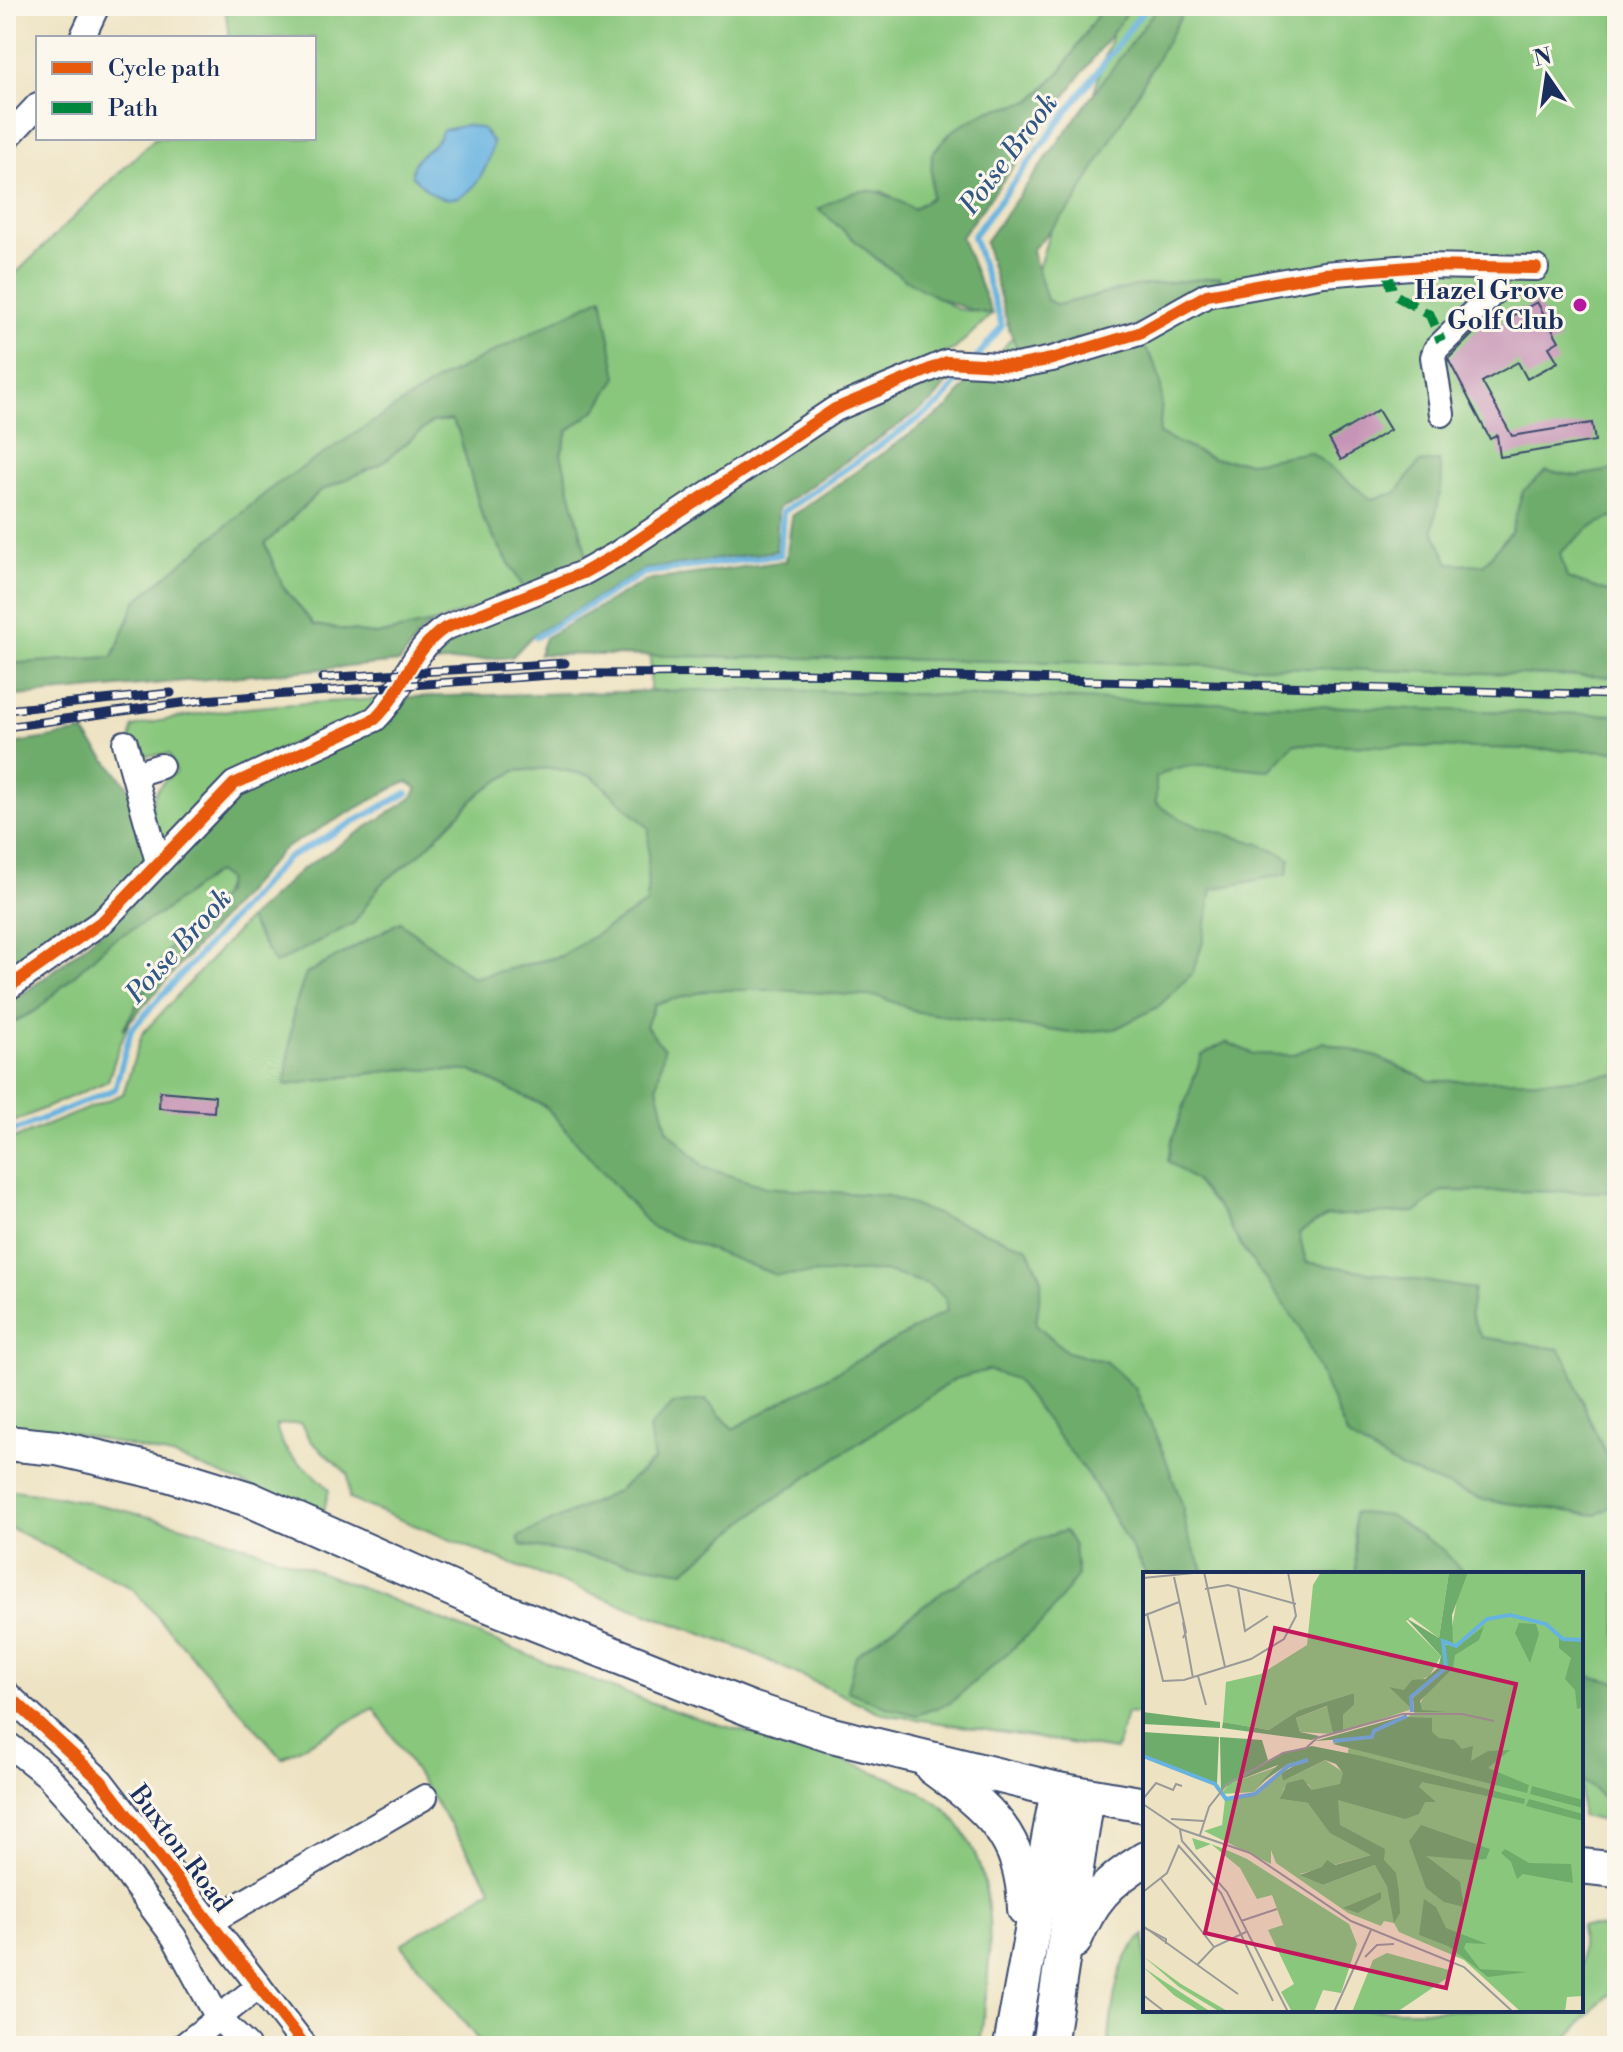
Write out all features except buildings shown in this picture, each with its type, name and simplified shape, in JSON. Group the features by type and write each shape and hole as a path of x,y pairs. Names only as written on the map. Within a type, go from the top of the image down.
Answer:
{"highway":[{"path":"6,1443 85,1454 168,1474 249,1499 479,1601 764,1713 920,1758 1073,1793 1143,1805"},
{"path":"920,1758 975,1799 1005,1832 1024,1875 1026,1954"},
{"path":"1013,2035 1026,1954 1073,1793"},
{"path":"1050,2041 1068,1911 1073,1793"},
{"path":"1061,1973 1088,1907 1118,1876 1143,1860"},
{"path":"1583,1866 1617,1870"}],"street":[{"path":"83,36 97,6"},
{"path":"6,139 36,107"},
{"path":"6,989 104,920 234,784 375,719 392,703 411,663 429,639 445,628 583,573 617,554 835,409 947,362 1028,364 1120,340 1207,295 1324,274 1423,266 1536,268"},
{"path":"1442,414 1433,357 1441,341 1492,294 1495,267"},
{"path":"125,743 158,862"},
{"path":"135,774 161,766"},
{"name":"Buxton Road","path":"6,1693 101,1781 305,2046"},
{"path":"6,1743 47,1775 82,1814 174,1937 218,2018 247,2046"},
{"path":"210,1922 425,1797"},
{"path":"183,2046 259,1986"}],"green space":[{"path":"225,6 1103,6 1062,70 1031,101 988,111 952,131 932,154 931,197 913,209 882,191 819,209 885,266 957,309 992,314 955,349 879,382 863,383 828,399 821,409 740,458 724,474 588,561 561,455 568,431 598,408 609,336 602,298 438,380 136,601 113,657 6,664 6,283 153,140 316,140 316,36 229,36"},
{"path":"1103,6 1132,6 961,237 992,314 942,299 898,275 819,209 845,195 866,191 886,195 913,209 931,198 932,154 952,131 988,111 1031,101 1062,70"},
{"name":"Hazel Grove Golf Club","path":"1121,6 1617,6 1617,1824 1583,1816 1583,1572 1143,1572 1143,1715 1126,1713 1116,1750 883,1714 748,1651 506,1562 349,1499 348,1474 312,1442 300,1423 276,1425 291,1456 329,1490 323,1515 176,1457 65,1431 6,1427 6,1142 123,1094 142,1034 248,919 275,964 354,923 380,885 422,852 481,792 515,771 552,768 592,776 649,827 651,593 792,572 945,420 1019,329","holes":["400,922 473,978 560,956 544,1106 471,1071 403,1069 286,1085 294,1009","946,1300 1014,1378 988,1370 955,1378 765,1505 684,1571 521,1545 519,1537 616,1492 654,1460 706,1400 733,1429 947,1312","1065,1531 944,1591 1032,1541"]},
{"path":"1158,6 1187,6 1075,203 1032,250 1047,300 1057,305 1136,286 1220,277 1222,284 1132,328 1020,355 1009,329 985,242"},
{"path":"602,297 617,377 598,408 568,431 561,454 588,561 525,590 483,519 458,430 451,420 432,422 381,464 320,491 265,544 283,587 314,625 377,635 437,622 420,633 400,662 6,697 6,664 113,657 136,601 274,486 438,380"},
{"path":"1139,341 1154,363 1161,384 1159,434 1213,459 1251,462 1310,452 1371,499 1396,493 1419,463 1439,461 1442,481 1433,530 1449,563 1483,565 1511,532 1523,491 1546,471 1578,476 1617,469 1617,515 1589,528 1560,553 1567,578 1607,592 1617,591 1617,677 1120,663 539,654 545,638 645,581 786,561 792,516 949,407 972,377 1058,365"},
{"path":"955,373 932,402 778,508 776,551 645,569 533,635 512,657 421,664 446,635 840,417 898,391"},
{"path":"451,420 458,430 483,519 525,590 437,622 377,635 314,625 283,587 265,544 320,491 381,464 432,422"},
{"path":"743,689 1617,715 1617,751 1294,744 1270,770 1196,765 1168,771 1156,778 1156,803 1188,822 1256,843 1290,859 1287,874 1212,889 1203,942 1192,974 1158,1007 1115,1029 1071,1033 918,1012 880,997 778,990 710,990 655,1004 646,1026 664,1049 657,1086 667,1129 704,1167 766,1187 888,1196 1028,1248 1042,1279 1036,1324 1067,1352 1105,1361 1135,1388 1164,1454 1182,1504 1187,1533 1204,1572 1145,1572 1093,1482 1015,1379 988,1370 955,1379 765,1505 684,1571 521,1545 518,1537 616,1492 654,1461 649,1428 673,1404 706,1400 733,1429 947,1311 945,1298 928,1284 883,1271 776,1275 651,1227 545,1106 471,1071 403,1069 285,1085 294,1009 306,974 400,922 473,978 561,956 647,903 649,828 592,776 552,768 515,771 481,792 422,852 380,885 354,923 275,964 248,919 302,869 412,798 417,789 408,782 397,786 282,850 123,1029 166,952 224,893 227,879 216,872 161,913 111,941 37,1010 6,1026 6,1005 50,974 111,923 235,794 262,777 358,738 397,712 408,697"},
{"path":"383,699 374,714 308,736 260,762 159,843 152,803 159,788 176,772 169,754 139,756 130,741 133,727 226,710"},
{"path":"83,732 127,785 147,857 99,912 6,982 6,745"},
{"path":"216,872 227,879 223,891 165,955 132,1016 108,1081 6,1125 6,1026 37,1010 111,941 161,913"},
{"path":"1226,1042 1254,1054 1292,1055 1324,1042 1377,1057 1430,1081 1558,1080 1617,1074 1617,1187 1611,1192 1442,1191 1416,1212 1327,1216 1299,1233 1306,1262 1474,1289 1470,1314 1481,1337 1559,1349 1571,1370 1609,1463 1617,1503 1596,1515 1484,1500 1400,1468 1348,1437 1300,1327 1241,1246 1221,1211 1195,1181 1168,1161 1171,1143 1202,1055"},
{"path":"6,1489 94,1504 181,1525 267,1553 603,1685 687,1715 865,1768 929,1797 949,1813 967,1838 979,1865 986,1894 989,1955 980,2046 483,2046 401,1944 492,1889 374,1708 282,1758 132,1588 6,1526"},
{"path":"1354,1513 1389,1515 1442,1549 1463,1572 1356,1572"},
{"path":"1065,1531 1074,1546 1077,1576 1045,1620 950,1703 917,1715 886,1707 847,1691 856,1655 944,1591 1032,1541"},
{"path":"1583,1675 1617,1682 1617,1808 1583,1782"},
{"path":"1583,1926 1614,1929 1617,1985 1560,2046 1108,2046 1116,1986 1126,1957 1143,1937 1143,2012 1583,2012"}],"water":[{"path":"467,125 483,129 493,143 488,162 478,181 463,195 439,197 412,176 415,162 434,144 443,130"}],"waterway":[{"name":"Poise Brook","path":"977,357 1002,326 973,236 1147,6"},
{"name":"Poise Brook","path":"536,637 644,573 780,555 783,512 940,404 968,369"},
{"name":"Poise Brook","path":"6,1134 115,1089 131,1030 286,859 407,793"}],"railway":[{"path":"322,678 565,663"},
{"path":"6,727 203,700 565,674 803,673 1617,695"},
{"path":"6,710 171,693"}],"marked path":[{"path":"1387,269 1393,294 1430,315 1441,341"}],"cycle path":[{"path":"6,989 104,920 234,784 375,719 423,648 445,628 583,573 617,554 835,409 947,362 1016,366 1052,359 1139,333 1207,295 1324,274 1423,266 1536,268"},
{"path":"6,1693 101,1781 305,2046"}],"place":[{"name":"Hazel Grove Golf Club","path":"1580,305"}]}
